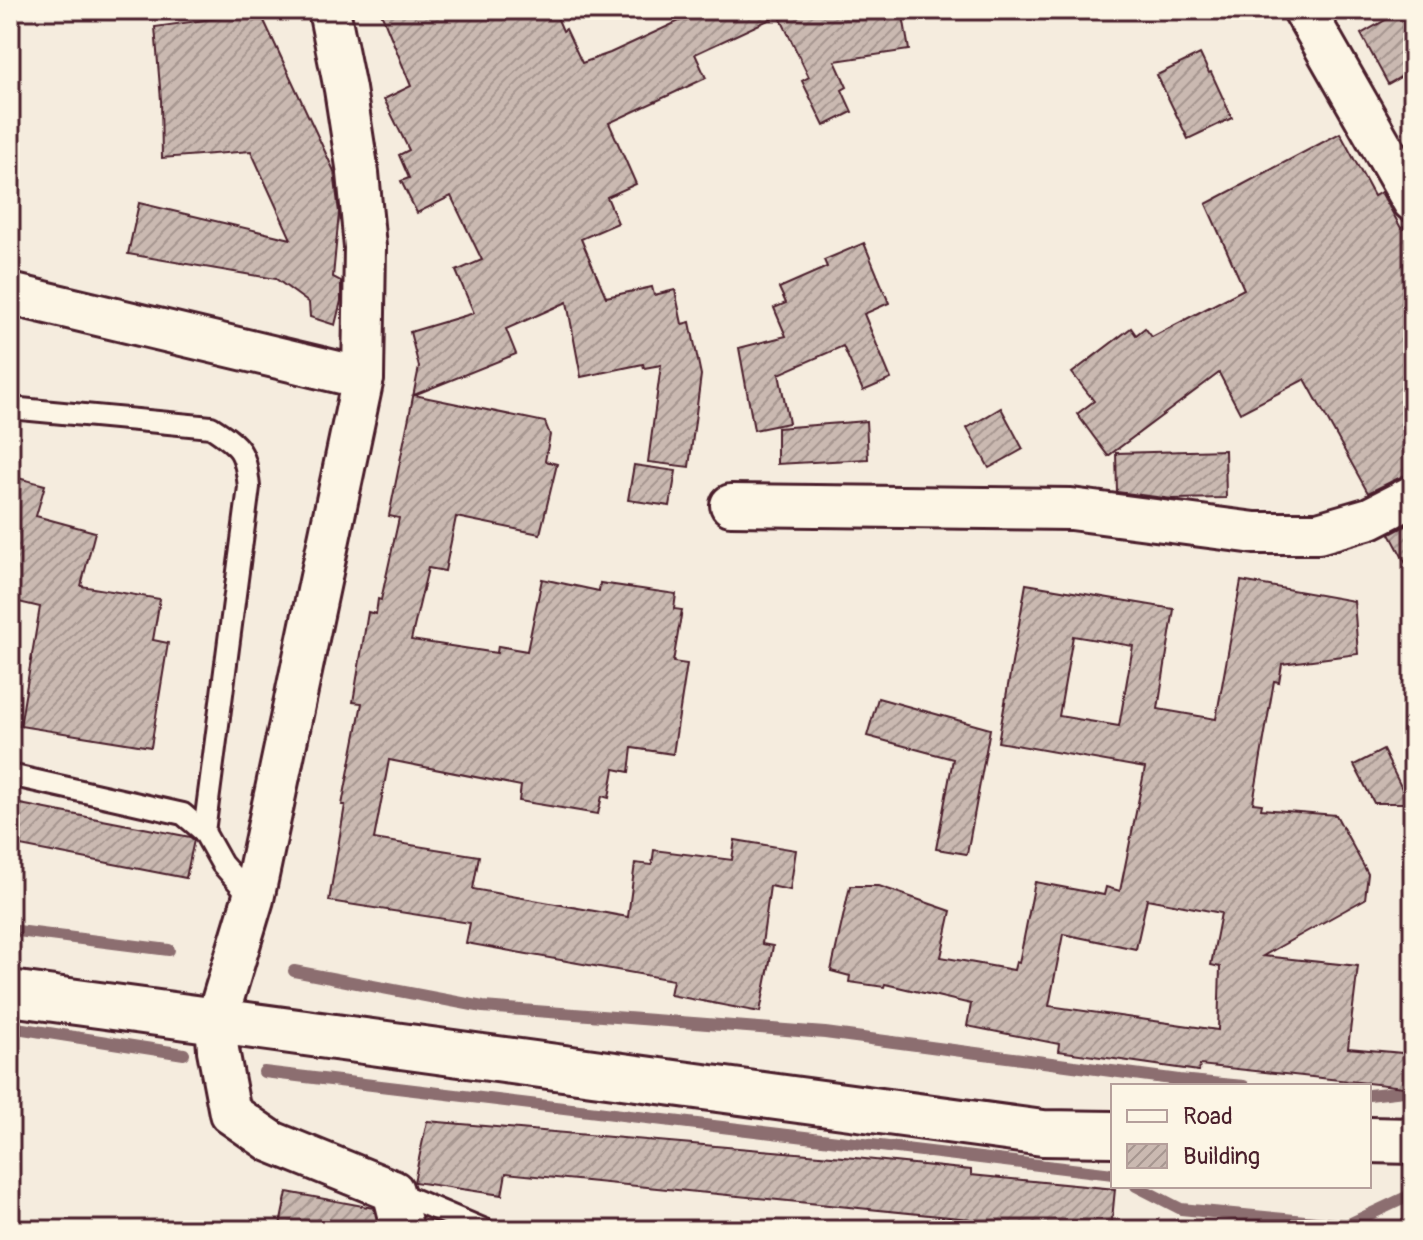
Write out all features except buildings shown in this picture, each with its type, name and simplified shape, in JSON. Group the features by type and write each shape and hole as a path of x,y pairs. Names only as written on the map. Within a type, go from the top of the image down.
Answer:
{"main road":[{"path":"10,993 1043,1133 1111,1134"},
{"path":"1371,1140 1413,1141"}],"street":[{"path":"329,10 356,159 365,247 363,378 253,899 216,1022 230,1113 272,1142 393,1191 403,1230"},
{"path":"1304,10 1413,201"},
{"path":"10,294 363,378"},
{"path":"731,505 1071,509 1255,533 1318,533 1370,518 1413,496"}],"lane":[{"path":"10,408 211,427 232,440 246,458 249,487 204,832"},
{"path":"10,775 183,814 204,832 222,864 253,899"},
{"path":"393,1191 485,1230"}],"waterway":[{"path":"10,930 169,950"},
{"path":"294,971 483,1007 825,1033 1222,1084"},
{"path":"10,1027 184,1054"},
{"path":"264,1072 1111,1174"},
{"path":"1371,1095 1413,1090"},
{"path":"1140,1188 1181,1209 1347,1225 1413,1194"}]}
